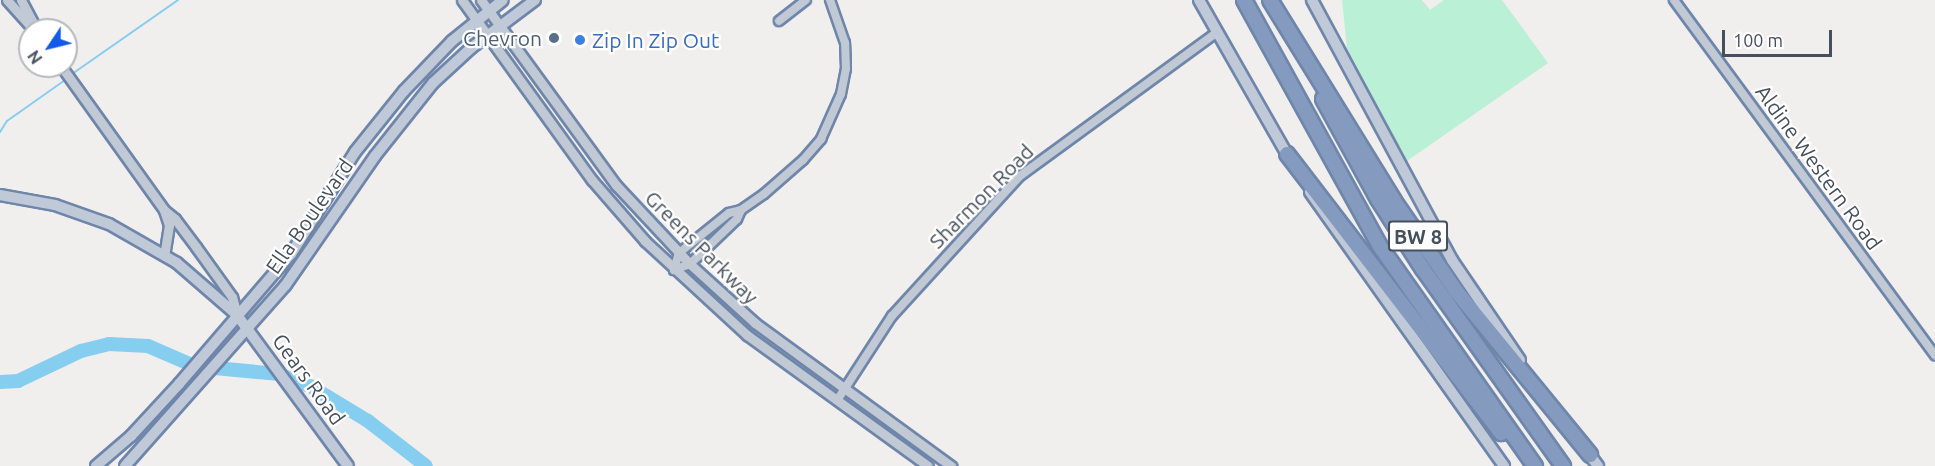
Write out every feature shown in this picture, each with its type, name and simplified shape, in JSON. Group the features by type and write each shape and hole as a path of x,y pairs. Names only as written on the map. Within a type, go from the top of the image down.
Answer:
{"highway":[{"path":"1244,0 1379,245 1535,466"},
{"path":"1270,0 1378,199 1466,332 1563,466"},
{"name":"BW 8","path":"1270,0 1394,201 1456,291 1594,461"},
{"path":"1287,154 1457,381 1528,466"}],"main road":[{"name":"Ella Boulevard","path":"96,466 131,436 179,384 291,254 343,171 404,91 476,20 503,0"},
{"name":"Ella Boulevard","path":"125,466 304,262 358,180 416,103 499,25 535,0"},
{"name":"BW 8","path":"1199,0 1216,33 1319,207 1504,466"},
{"path":"1311,0 1452,260 1594,461"},
{"path":"404,91 416,103"},
{"path":"343,171 358,180"},
{"name":"Gears Road","path":"0,195 79,213 138,238 164,255 237,315 348,466"},
{"path":"291,254 304,262"}],"street":[{"path":"7,0 24,18"},
{"path":"21,0 29,18"},
{"name":"Greens Parkway","path":"462,0 619,213 674,270 747,335 928,466"},
{"name":"Greens Parkway","path":"482,0 556,106 616,185 690,264 755,323 845,386 951,466"},
{"path":"779,21 806,0"},
{"path":"674,270 679,253 729,213 741,210 803,160 832,120 846,69 845,43 830,0"},
{"name":"Aldine Western Road","path":"1674,0 1935,355"},
{"name":"Sharmon Road","path":"838,399 892,316 1029,167 1216,33"},
{"name":"Gears Road","path":"70,78 164,210 175,219 232,297 237,315"},
{"path":"545,115 556,106"},
{"path":"164,210 169,225 164,255"},
{"path":"674,270 690,264 737,219 741,210"},
{"path":"747,335 755,323"}],"green space":[{"path":"1342,0 1422,0 1430,10 1444,0 1502,0 1548,63 1407,161 1347,48"}],"waterway":[{"path":"78,70 178,0"},
{"path":"0,132 7,121 68,78"},
{"path":"0,382 18,381 81,351 109,344 148,346 194,366 278,374 310,386 368,421 426,466"}],"place":[{"name":"Chevron","path":"554,38"},
{"name":"Zip In Zip Out","path":"580,40"}]}
